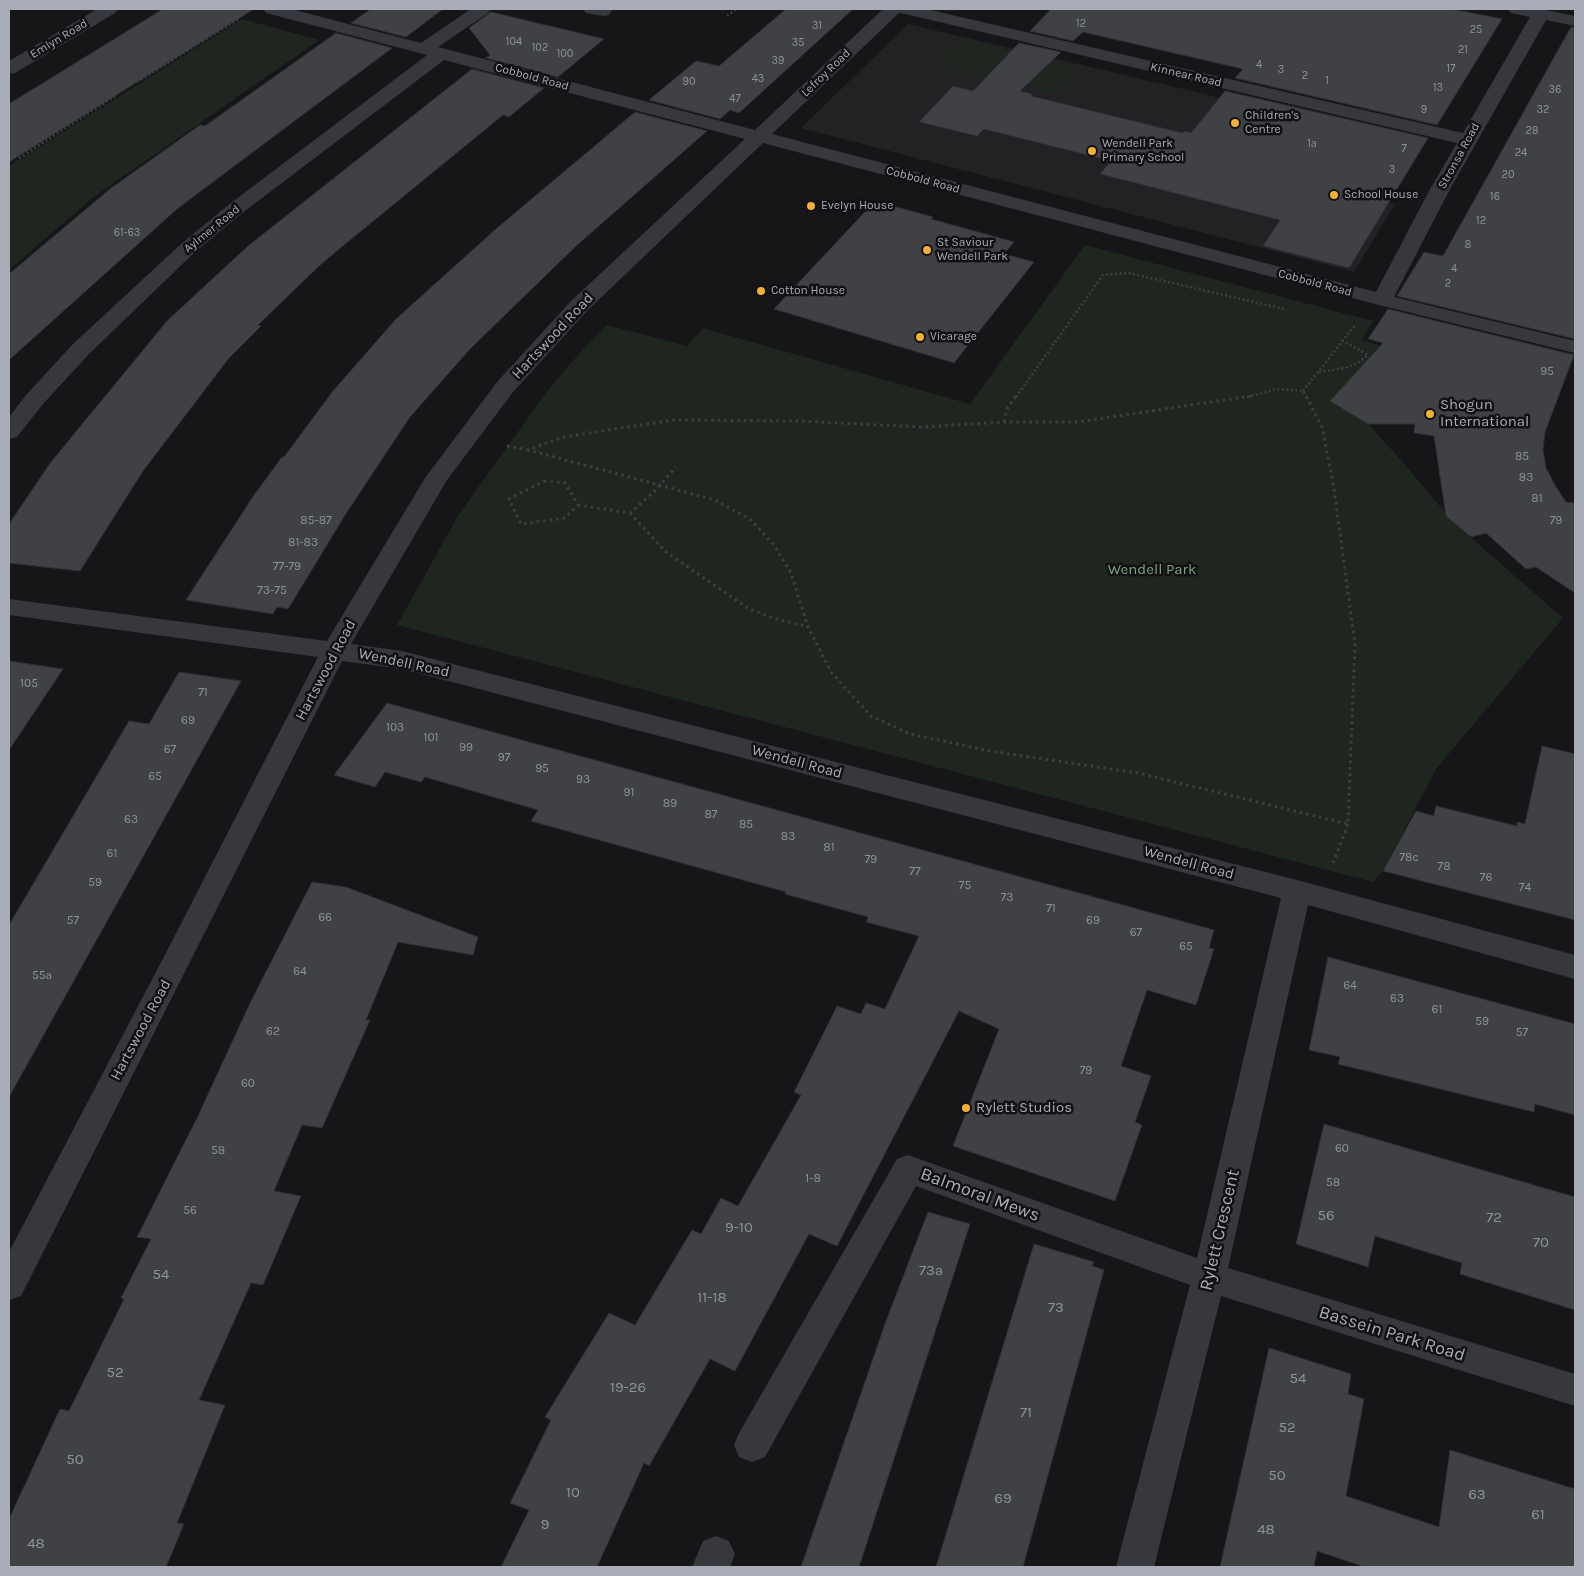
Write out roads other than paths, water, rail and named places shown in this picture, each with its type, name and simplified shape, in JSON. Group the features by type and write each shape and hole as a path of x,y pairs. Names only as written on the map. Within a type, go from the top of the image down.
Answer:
{"street":[{"name":"Emlyn Road","path":"9,69 109,9"},
{"name":"Cobbold Road","path":"272,9 1382,300 1575,347"},
{"name":"Aylmer Road","path":"9,432 35,399 81,349 188,248 433,51 482,9"},
{"name":"Lefroy Road","path":"760,137 893,9"},
{"name":"Kinnear Road","path":"905,9 1468,140"},
{"path":"1517,9 1575,21"},
{"name":"Stronsa Road","path":"1382,300 1468,140 1541,14"},
{"name":"Hartswood Road","path":"9,1285 184,947 335,649 437,478 505,387 580,305 760,137"},
{"name":"Wendell Road","path":"9,607 335,649 402,660 1297,891 1575,967"},
{"name":"Rylett Crescent","path":"1135,1567 1210,1277 1297,891"},
{"name":"Balmoral Mews","path":"752,1445 908,1169 1210,1277"},
{"name":"Bassein Park Road","path":"1210,1277 1575,1390"}],"place":[{"name":"Children's Centre","path":"1235,123"},
{"name":"Wendell Park Primary School","path":"1092,151"},
{"name":"School House","path":"1334,195"},
{"name":"Evelyn House","path":"811,206"},
{"name":"St Saviour Wendell Park","path":"927,250"},
{"name":"Cotton House","path":"761,291"},
{"name":"Vicarage","path":"920,337"},
{"name":"Shogun International","path":"1430,414"},
{"name":"Rylett Studios","path":"966,1108"}],"park label":[{"name":"Wendell Park","path":"1152,570"}]}
